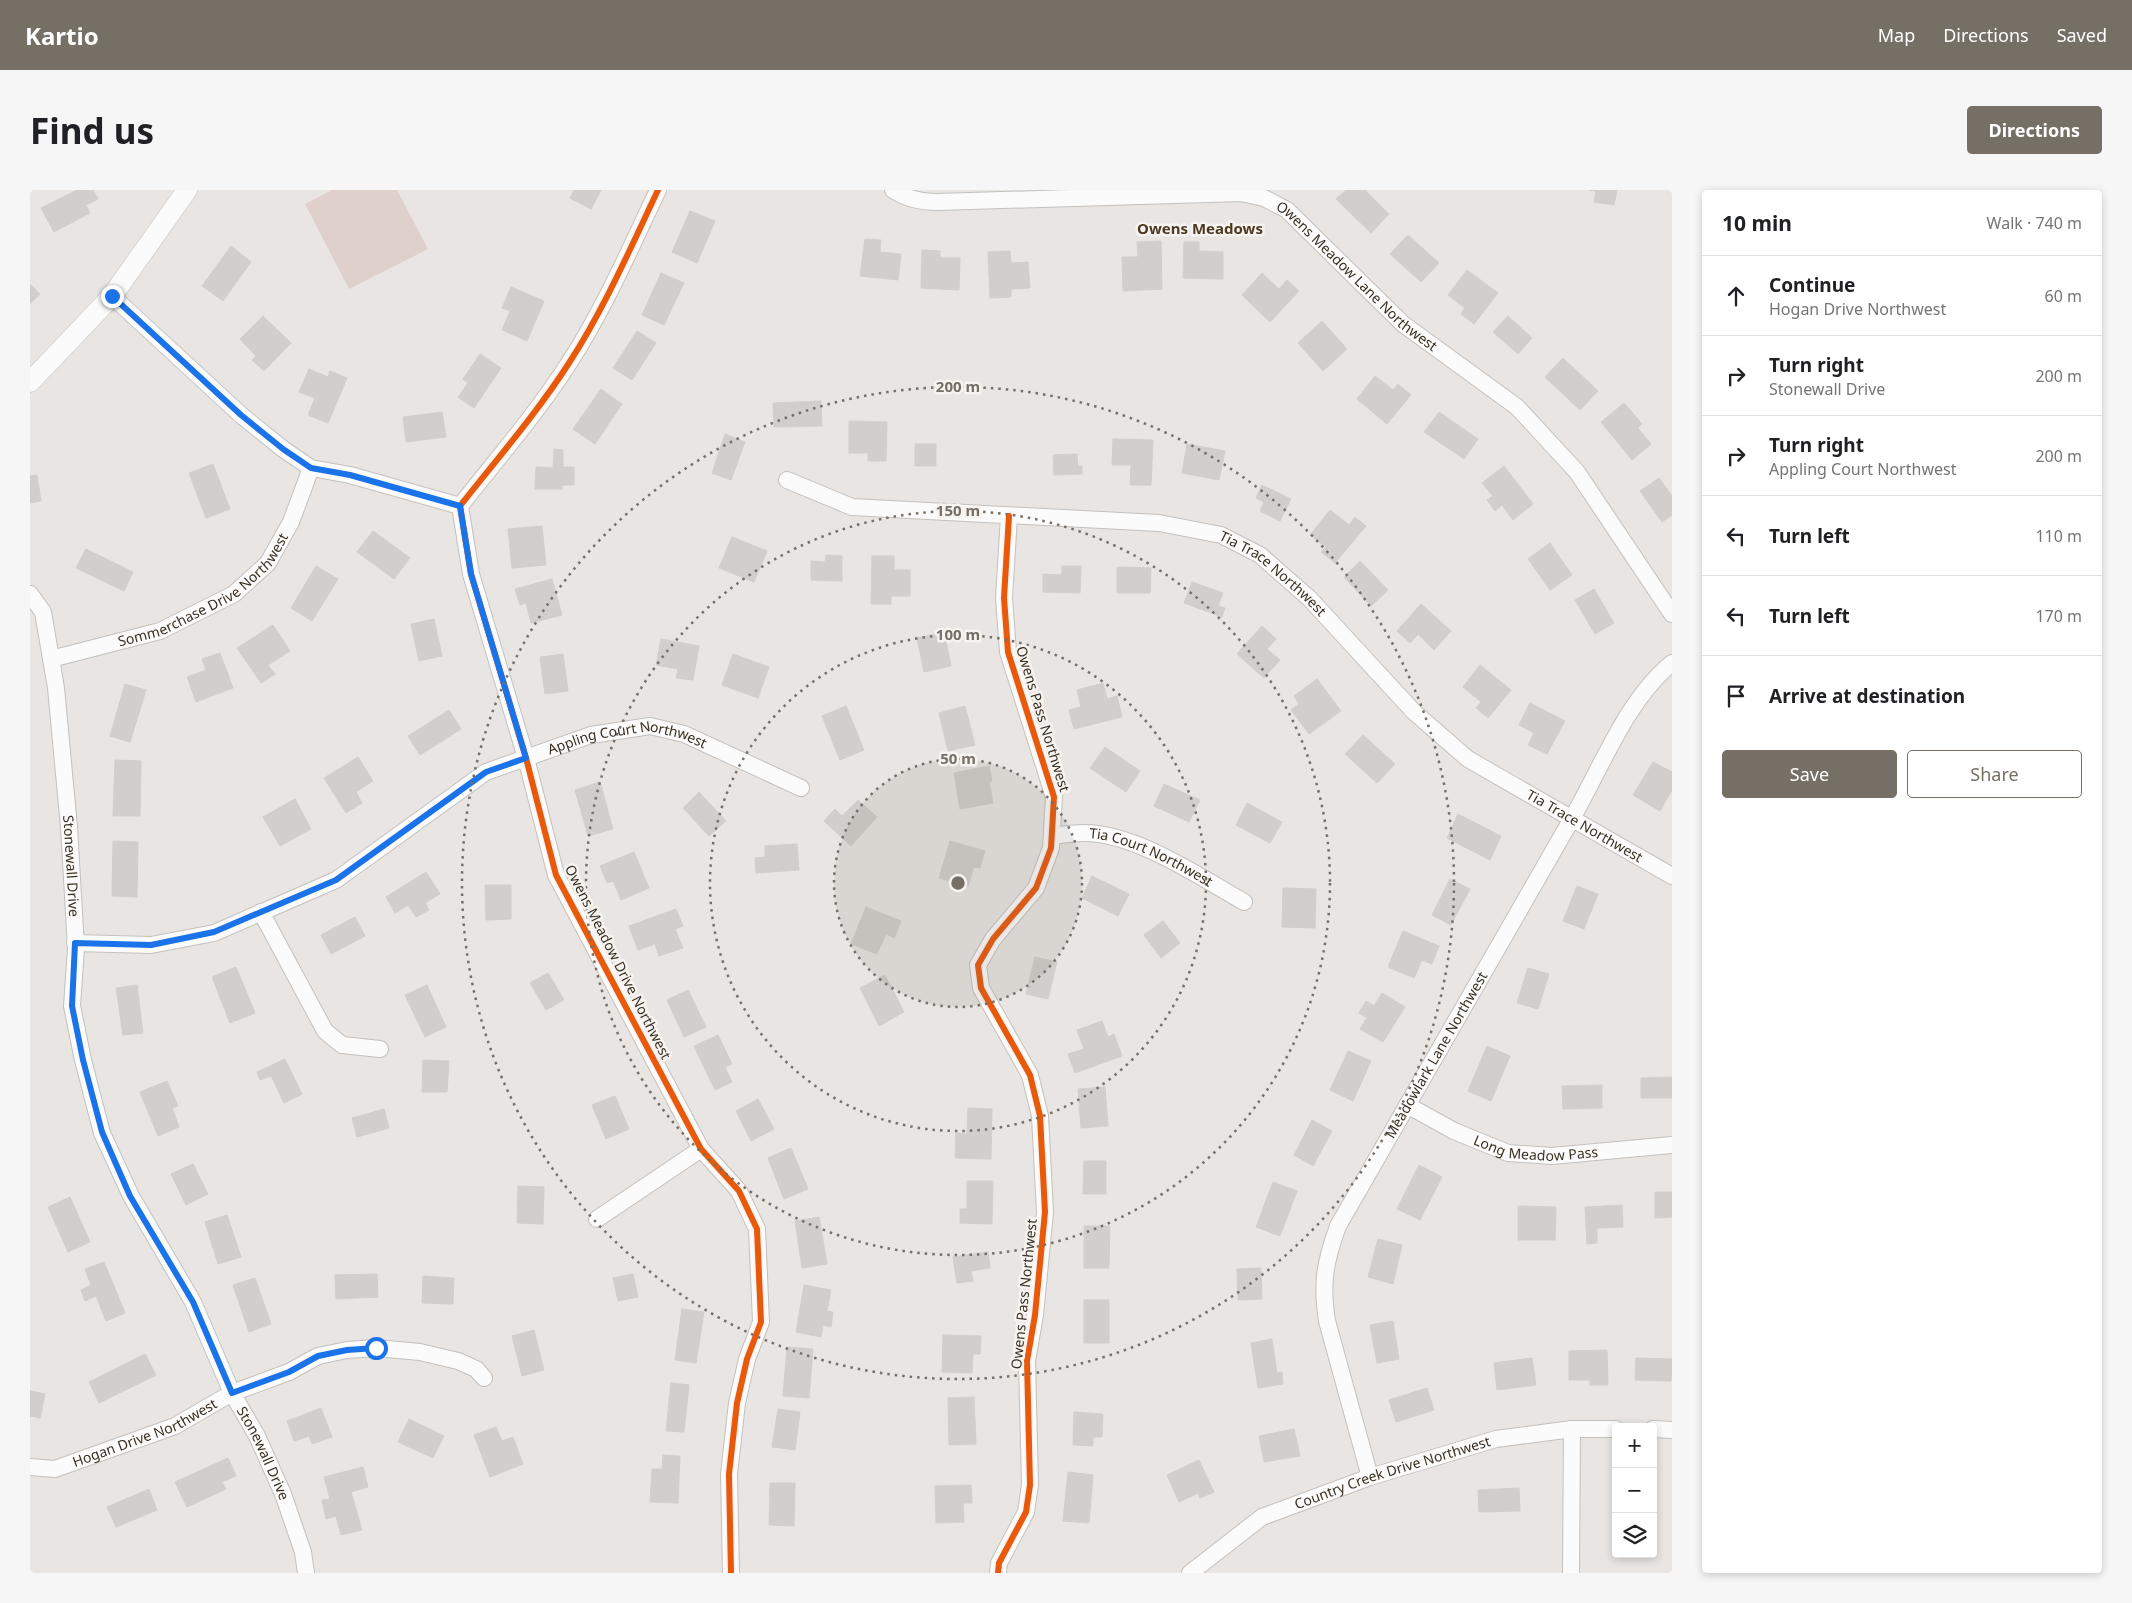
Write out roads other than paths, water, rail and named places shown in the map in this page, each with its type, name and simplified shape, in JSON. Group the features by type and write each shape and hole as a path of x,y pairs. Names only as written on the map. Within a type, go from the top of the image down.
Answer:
{"street":[{"path":"30,382 112,296 187,190"},
{"path":"112,296 241,415 283,449 311,468 350,475 460,506 538,408 570,363 658,190"},
{"name":"Owens Meadow Lane Northwest","path":"893,190 905,198 923,202 1241,193 1264,198 1287,210 1403,324 1517,407 1577,472 1672,614"},
{"name":"Sommerchase Drive Northwest","path":"51,659 160,631 234,594 268,563 291,522 311,468"},
{"name":"Tia Trace Northwest","path":"787,480 852,507 1159,523 1221,535 1260,555 1310,599 1414,712 1466,757 1572,820 1672,876"},
{"name":"Owens Meadow Drive Northwest","path":"460,506 471,574 526,758 556,875 701,1148 739,1192 757,1229 761,1322 747,1359 738,1403 729,1474 732,1573"},
{"name":"Owens Pass Northwest","path":"998,1573 999,1563 1026,1512 1030,1485 1027,1361 1035,1315 1045,1212 1040,1116 1030,1075 981,988 978,965 992,939 1036,888 1051,848 1054,797 1008,652 1004,598 1009,516"},
{"name":"Stonewall Drive","path":"30,594 42,612 56,688 69,827 75,943 72,1006 83,1060 102,1132 130,1196 193,1302 232,1393 257,1436 283,1494 303,1552 306,1573"},
{"name":"Meadowlark Lane Northwest","path":"1370,1477 1327,1321 1323,1297 1324,1277 1329,1252 1338,1226 1572,820 1633,708 1648,686 1672,663"},
{"name":"Appling Court Northwest","path":"75,943 151,945 214,932 336,880 486,772 591,735 650,726 684,734 801,788"},
{"name":"Tia Court Northwest","path":"1052,836 1084,833 1116,837 1170,860 1244,902"},
{"path":"261,912 325,1031 342,1045 380,1049"},
{"name":"Long Meadow Pass","path":"1407,1105 1454,1131 1508,1153 1552,1156 1672,1145"},
{"path":"597,1219 701,1148"},
{"name":"Hogan Drive Northwest","path":"30,1467 55,1469 165,1430 232,1393 289,1372 318,1356 347,1350 376,1348 420,1352 458,1361 476,1369 484,1378"},
{"name":"Country Creek Drive Northwest","path":"1196,1571 1262,1517 1370,1477 1496,1439 1572,1430 1612,1429"},
{"path":"1657,1429 1672,1430"},
{"path":"1571,1573 1572,1430"}],"district":[{"name":"Owens Meadows","path":"1200,229"}]}
